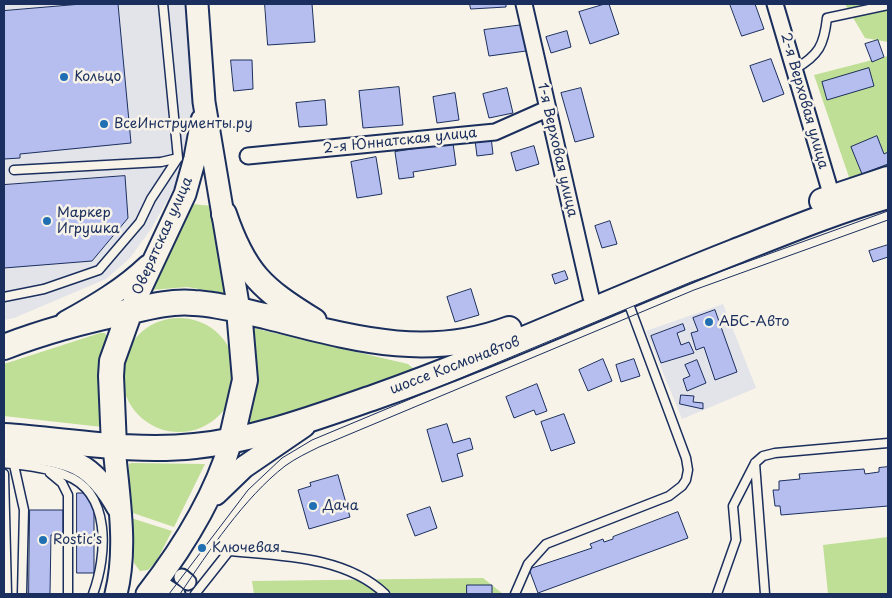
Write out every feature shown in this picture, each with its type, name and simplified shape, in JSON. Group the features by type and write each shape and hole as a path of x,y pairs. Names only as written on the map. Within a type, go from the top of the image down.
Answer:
{"main road":[{"name":"Оверятская улица","path":"197,4 204,102 239,310"},
{"name":"Оверятская улица","path":"130,311 185,194 187,158 204,102"},
{"name":"шоссе Космонавтов","path":"4,347 89,319 174,303 193,302 239,310 333,333 406,346 460,343 483,339 591,297 832,197 888,178"},
{"name":"шоссе Космонавтов","path":"4,436 114,446 176,448 231,441 322,415 442,373 626,295 790,230 888,196"},
{"path":"224,214 240,256 259,282 289,306 333,333"},
{"path":"44,333 104,300 131,282 158,254"},
{"path":"197,518 221,472 231,441 245,380 239,310"},
{"path":"116,594 122,556 111,376 112,361 130,311"},
{"path":"152,588 197,518 215,494 244,467 322,415"},
{"path":"7,455 62,457 82,465 103,484 119,510"}],"street":[{"name":"1-я Верховая улица","path":"524,4 591,297"},
{"name":"2-я Верховая улица","path":"775,4 832,197"},
{"name":"2-я Юннатская улица","path":"248,156 495,132 547,109"},
{"path":"152,588 178,594"}],"lane":[{"path":"163,4 187,158"},
{"path":"795,70 806,63 824,42 828,18 888,5"},
{"path":"14,170 161,162 187,158"},
{"path":"4,297 44,289 99,270 140,222 151,199 187,158"},
{"path":"515,594 528,564 546,544 669,496 682,486 686,480 688,470 680,441 626,295"},
{"path":"717,594 736,540 733,506 755,462 763,456 775,454 888,443"},
{"path":"4,462 7,455"},
{"path":"4,462 7,455"},
{"path":"7,455 46,470 66,475 78,481 97,505 101,518 102,541 100,568 93,594"},
{"path":"7,455 24,510 22,594"},
{"path":"755,462 765,594"},
{"path":"46,470 62,483 68,494 68,594"},
{"path":"4,474 7,594"},
{"path":"188,584 229,551 303,558 349,572 373,583 385,594"}],"shaded area":[{"path":"4,4 189,4 198,120 193,144 172,192 151,229 130,258 106,279 14,318 4,320"},
{"path":"723,304 756,388 682,419 646,331"}],"green space":[{"path":"845,4 888,4 888,42 865,38"},
{"path":"888,56 888,167 850,180 814,75"},
{"path":"192,204 212,206 224,293 187,287 151,290"},
{"path":"179,318 201,323 219,335 231,353 236,375 231,397 219,415 201,427 179,432 157,427 139,415 127,397 122,375 127,353 139,335 157,323"},
{"path":"253,328 408,364 414,369 412,372 321,404 246,424 256,365"},
{"path":"105,333 107,337 101,363 102,427 4,416 4,364"},
{"path":"129,464 205,464 174,527 130,512"},
{"path":"131,518 172,531 156,562 148,570 140,571 134,563"},
{"path":"888,537 888,594 828,594 823,545"},
{"path":"483,578 503,594 254,594 252,581"}],"building":[{"name":"Кольцо","path":"82,4 118,4 131,143 20,154 20,158 4,159 4,11"},
{"path":"265,4 312,4 315,42 268,45"},
{"path":"470,4 506,4 506,7 471,9"},
{"path":"609,4 619,34 590,44 579,12"},
{"path":"730,4 755,4 764,29 742,36"},
{"path":"523,25 526,51 489,56 484,30"},
{"path":"567,31 571,47 551,53 546,37"},
{"path":"878,40 884,57 872,62 865,44"},
{"path":"771,59 784,94 763,102 750,66"},
{"path":"231,60 252,60 253,89 234,91"},
{"path":"869,68 874,86 827,100 822,82"},
{"path":"399,87 403,125 363,128 359,91"},
{"path":"507,88 513,113 489,118 483,94"},
{"path":"581,88 594,137 575,142 561,93"},
{"path":"455,93 459,120 437,123 433,97"},
{"path":"325,100 327,125 299,127 296,103"},
{"path":"877,136 884,154 888,152 888,164 862,174 851,147"},
{"path":"491,137 493,154 477,156 475,140"},
{"path":"453,143 456,165 413,172 414,177 399,179 395,152"},
{"path":"534,146 539,164 516,171 511,153"},
{"path":"376,157 382,194 357,198 351,162"},
{"path":"125,176 128,218 92,261 4,268 4,185"},
{"path":"610,221 617,244 602,248 595,226"},
{"path":"888,245 888,257 873,262 869,251"},
{"path":"565,271 568,279 555,284 552,275"},
{"path":"471,289 479,315 455,322 447,297"},
{"path":"715,310 737,372 715,380 704,347 696,350 691,333 698,331 693,318"},
{"path":"683,324 685,330 677,333 681,345 689,342 694,353 661,363 651,336"},
{"path":"603,359 612,381 588,391 579,370"},
{"path":"634,359 640,376 621,382 616,365"},
{"path":"697,360 706,383 687,391 683,379 690,376 685,365"},
{"path":"537,384 547,411 536,415 534,410 514,418 506,397"},
{"path":"681,395 694,396 693,402 703,403 703,409 680,404"},
{"path":"564,414 575,443 551,451 541,422"},
{"path":"447,424 453,443 470,438 473,449 457,454 463,476 442,482 427,430"},
{"path":"888,467 888,506 781,515 780,506 775,506 773,490 779,490 779,481 800,479 799,474 864,469 865,474 879,472 879,468"},
{"path":"338,475 350,517 309,529 298,490 311,486 310,483"},
{"path":"77,493 94,493 94,573 77,573"},
{"path":"430,507 437,528 415,536 407,515"},
{"path":"30,510 63,510 63,535 51,535 50,594 29,594"},
{"path":"678,512 688,538 538,593 529,569 592,548 590,544 603,539 604,542 613,539 613,537"},
{"path":"467,585 492,585 492,594 467,594"}],"tram line":[{"path":"169,594 248,490 282,458 312,440 691,282 888,211"},
{"path":"180,594 215,543 255,493 285,466 319,447 694,290 888,220"}],"place":[{"name":"Кольцо","path":"64,77"},
{"name":"ВсеИнструменты.ру","path":"104,124"},
{"name":"Маркер Игрушка","path":"47,221"},
{"name":"АБС-Авто","path":"709,322"},
{"name":"Дача","path":"313,506"},
{"name":"Rostic's","path":"43,540"},
{"name":"Ключевая","path":"202,548"}]}
